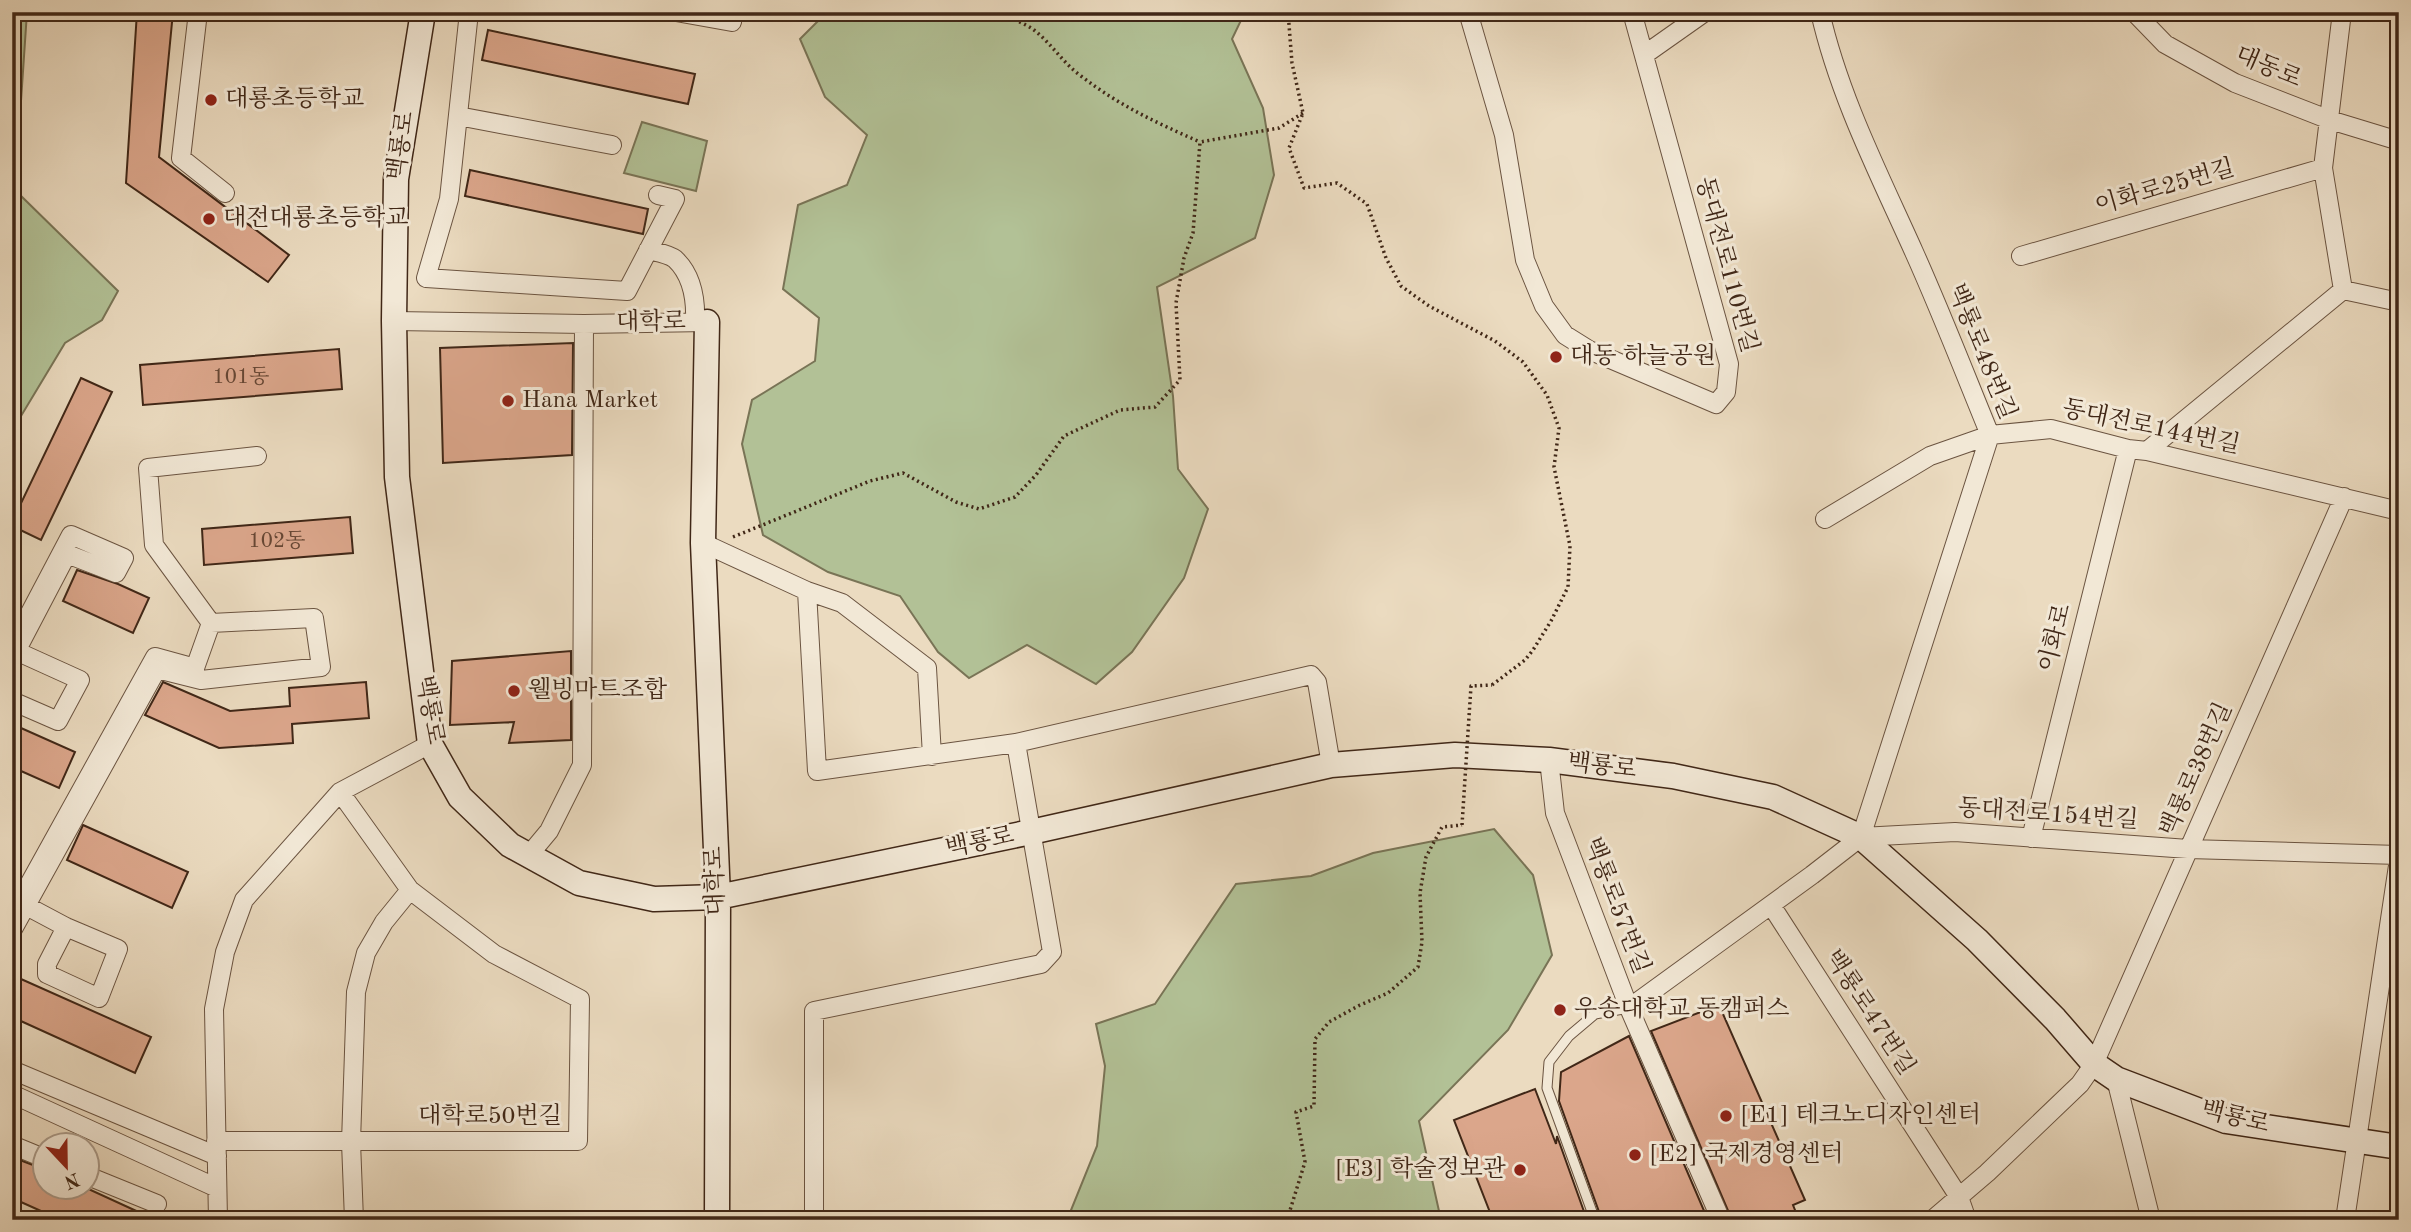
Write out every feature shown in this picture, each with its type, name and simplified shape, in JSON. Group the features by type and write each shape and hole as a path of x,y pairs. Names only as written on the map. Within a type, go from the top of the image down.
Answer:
{"main road":[{"name":"백룡로","path":"423,12 396,179 394,321 397,477 430,744 460,797 510,845 579,883 654,899 718,897 1031,832 1331,765 1455,755 1549,760 1673,776 1773,797 1861,837 1977,940 2094,1063 2116,1079 2226,1121 2399,1147"},
{"name":"대학로","path":"701,322 718,897 717,1220"}],"street":[{"path":"198,12 181,158 225,193"},
{"path":"469,12 449,199 426,278 627,291 675,199 658,195"},
{"path":"676,12 732,22"},
{"name":"동대전로110번길","path":"1468,12 1504,135 1525,260 1544,306 1565,335 1589,350 1716,404 1726,392 1729,364 1632,12"},
{"path":"1644,55 1705,12"},
{"name":"백룡로48번길","path":"1820,12 1844,91 1875,169 1915,254 1990,435 1861,837"},
{"name":"대동로","path":"2134,12 2165,44 2235,83 2330,120 2399,141"},
{"path":"2342,12 2323,168 2343,290"},
{"path":"458,116 612,145"},
{"name":"이화로25번길","path":"2021,256 2323,168"},
{"path":"648,250 674,258 689,279 701,322"},
{"path":"2343,290 2399,302"},
{"path":"2147,450 2343,290"},
{"name":"대학로","path":"394,321 584,324 701,322"},
{"name":"대학로","path":"529,855 549,831 582,765 584,324"},
{"name":"동대전로144번길","path":"1825,519 1930,456 1990,435 2052,429 2128,449 2147,450 2399,510"},
{"name":"이화로","path":"2031,838 2128,449"},
{"path":"211,623 154,545 148,468 257,456"},
{"name":"백룡로38번길","path":"1932,1220 1987,1173 2080,1084 2094,1063 2344,497"},
{"path":"71,535 124,558 116,573 67,554 14,652 71,535"},
{"path":"709,546 807,591 842,603 927,668 932,756"},
{"path":"807,591 817,771 1016,743 1311,675 1317,682 1331,765"},
{"path":"19,908 157,669 201,680 321,667 314,618 211,623"},
{"path":"12,930 19,908 155,657 195,668 211,623"},
{"path":"12,701 58,721 80,680 14,652"},
{"path":"1016,743 1031,832"},
{"path":"218,1220 214,1009 225,952 244,900 340,792 430,744"},
{"name":"백룡로57번길","path":"1549,760 1555,813 1629,1008 1721,1220"},
{"name":"대학로50번길","path":"216,1149 351,1142 578,1141 580,999 494,954 410,890 340,792"},
{"name":"백룡로","path":"814,1220 814,1011 1041,964 1052,952 1031,832"},
{"name":"동대전로154번길","path":"1861,837 1955,832 2188,849 2399,857"},
{"path":"1629,1008 1861,837"},
{"path":"2346,1220 2399,857"},
{"path":"354,1220 351,1142 356,992 366,953 384,922 410,890"},
{"name":"백룡로47번길","path":"1771,905 1959,1197 1967,1220"},
{"path":"19,908 66,927"},
{"path":"12,1070 216,1149"},
{"path":"2116,1079 2151,1220"},
{"path":"12,1094 217,1188"},
{"path":"12,1145 32,1153"},
{"path":"102,1182 157,1205"}],"lane":[{"path":"1595,1220 1547,1088 1549,1062 1569,1035 1595,1014 1629,1008"}],"path":[{"path":"1006,12 1034,30 1078,74 1107,95 1138,115 1200,142 1279,128 1303,113"},
{"path":"1287,1220 1305,1162 1296,1112 1314,1106 1315,1039 1329,1022 1388,993 1418,967 1422,942 1420,893 1426,857 1442,827 1462,825 1471,686 1492,685 1525,660 1533,650 1567,587 1570,546 1554,467 1559,428 1547,395 1523,362 1495,341 1429,306 1401,286 1386,258 1367,204 1337,183 1304,188 1289,148 1303,113 1292,63 1288,12"},
{"path":"709,546 870,481 903,473 956,502 979,509 1014,497 1037,475 1064,436 1120,410 1156,407 1180,380 1175,303 1192,233 1200,142"}],"green space":[{"path":"12,12 27,12 15,190 118,291 102,320 65,343 12,431"},
{"path":"827,12 1245,12 1232,39 1263,108 1274,175 1255,238 1157,287 1173,396 1178,469 1208,509 1184,578 1132,652 1096,684 1027,645 969,678 938,652 900,596 828,572 763,535 742,444 752,400 815,361 819,318 783,289 798,205 847,185 867,135 825,97 800,39"},
{"path":"642,122 707,141 696,191 624,173"},
{"path":"1494,829 1533,875 1552,955 1508,1030 1419,1121 1441,1220 1067,1220 1097,1146 1105,1066 1096,1024 1155,1004 1236,884 1311,876 1373,853"}],"building":[{"path":"137,12 173,12 159,157 289,255 268,282 126,183"},
{"path":"488,30 695,74 688,104 482,60"},
{"path":"470,170 648,209 643,234 465,196"},
{"name":"Hana Market","path":"573,343 572,455 443,463 440,348"},
{"path":"339,349 342,389 143,405 140,365"},
{"path":"81,378 112,392 41,540 12,526 12,522"},
{"path":"350,517 353,553 204,565 202,529"},
{"path":"77,570 149,598 133,633 63,601"},
{"name":"웰빙마트조합","path":"571,651 571,740 509,743 514,722 450,725 452,661"},
{"path":"163,682 230,711 290,706 289,688 366,682 369,718 292,724 293,743 219,748 145,715"},
{"path":"12,724 75,752 59,788 12,767"},
{"path":"83,825 188,872 172,908 67,860"},
{"path":"12,975 151,1037 135,1073 12,1017"},
{"name":"[E1] 테크노디자인센터","path":"1719,1005 1805,1200 1793,1205 1799,1220 1732,1220 1651,1031"},
{"name":"[E2] 국제경영센터","path":"1629,1036 1708,1220 1602,1220 1559,1101 1561,1072"},
{"name":"[E3] 학술정보관","path":"1535,1089 1556,1144 1557,1136 1587,1220 1493,1220 1454,1120"},
{"path":"12,1157 32,1165 32,1200 102,1200 102,1195 156,1220 61,1220 12,1198"}],"place":[{"name":"대룡초등학교","path":"211,100"},
{"name":"대전대룡초등학교","path":"209,219"},
{"name":"대동 하늘공원","path":"1556,357"},
{"name":"Hana Market","path":"508,401"},
{"name":"웰빙마트조합","path":"514,691"},
{"name":"우송대학교 동캠퍼스","path":"1560,1010"},
{"name":"[E1] 테크노디자인센터","path":"1726,1116"},
{"name":"[E2] 국제경영센터","path":"1635,1155"},
{"name":"[E3] 학술정보관","path":"1520,1170"}]}
